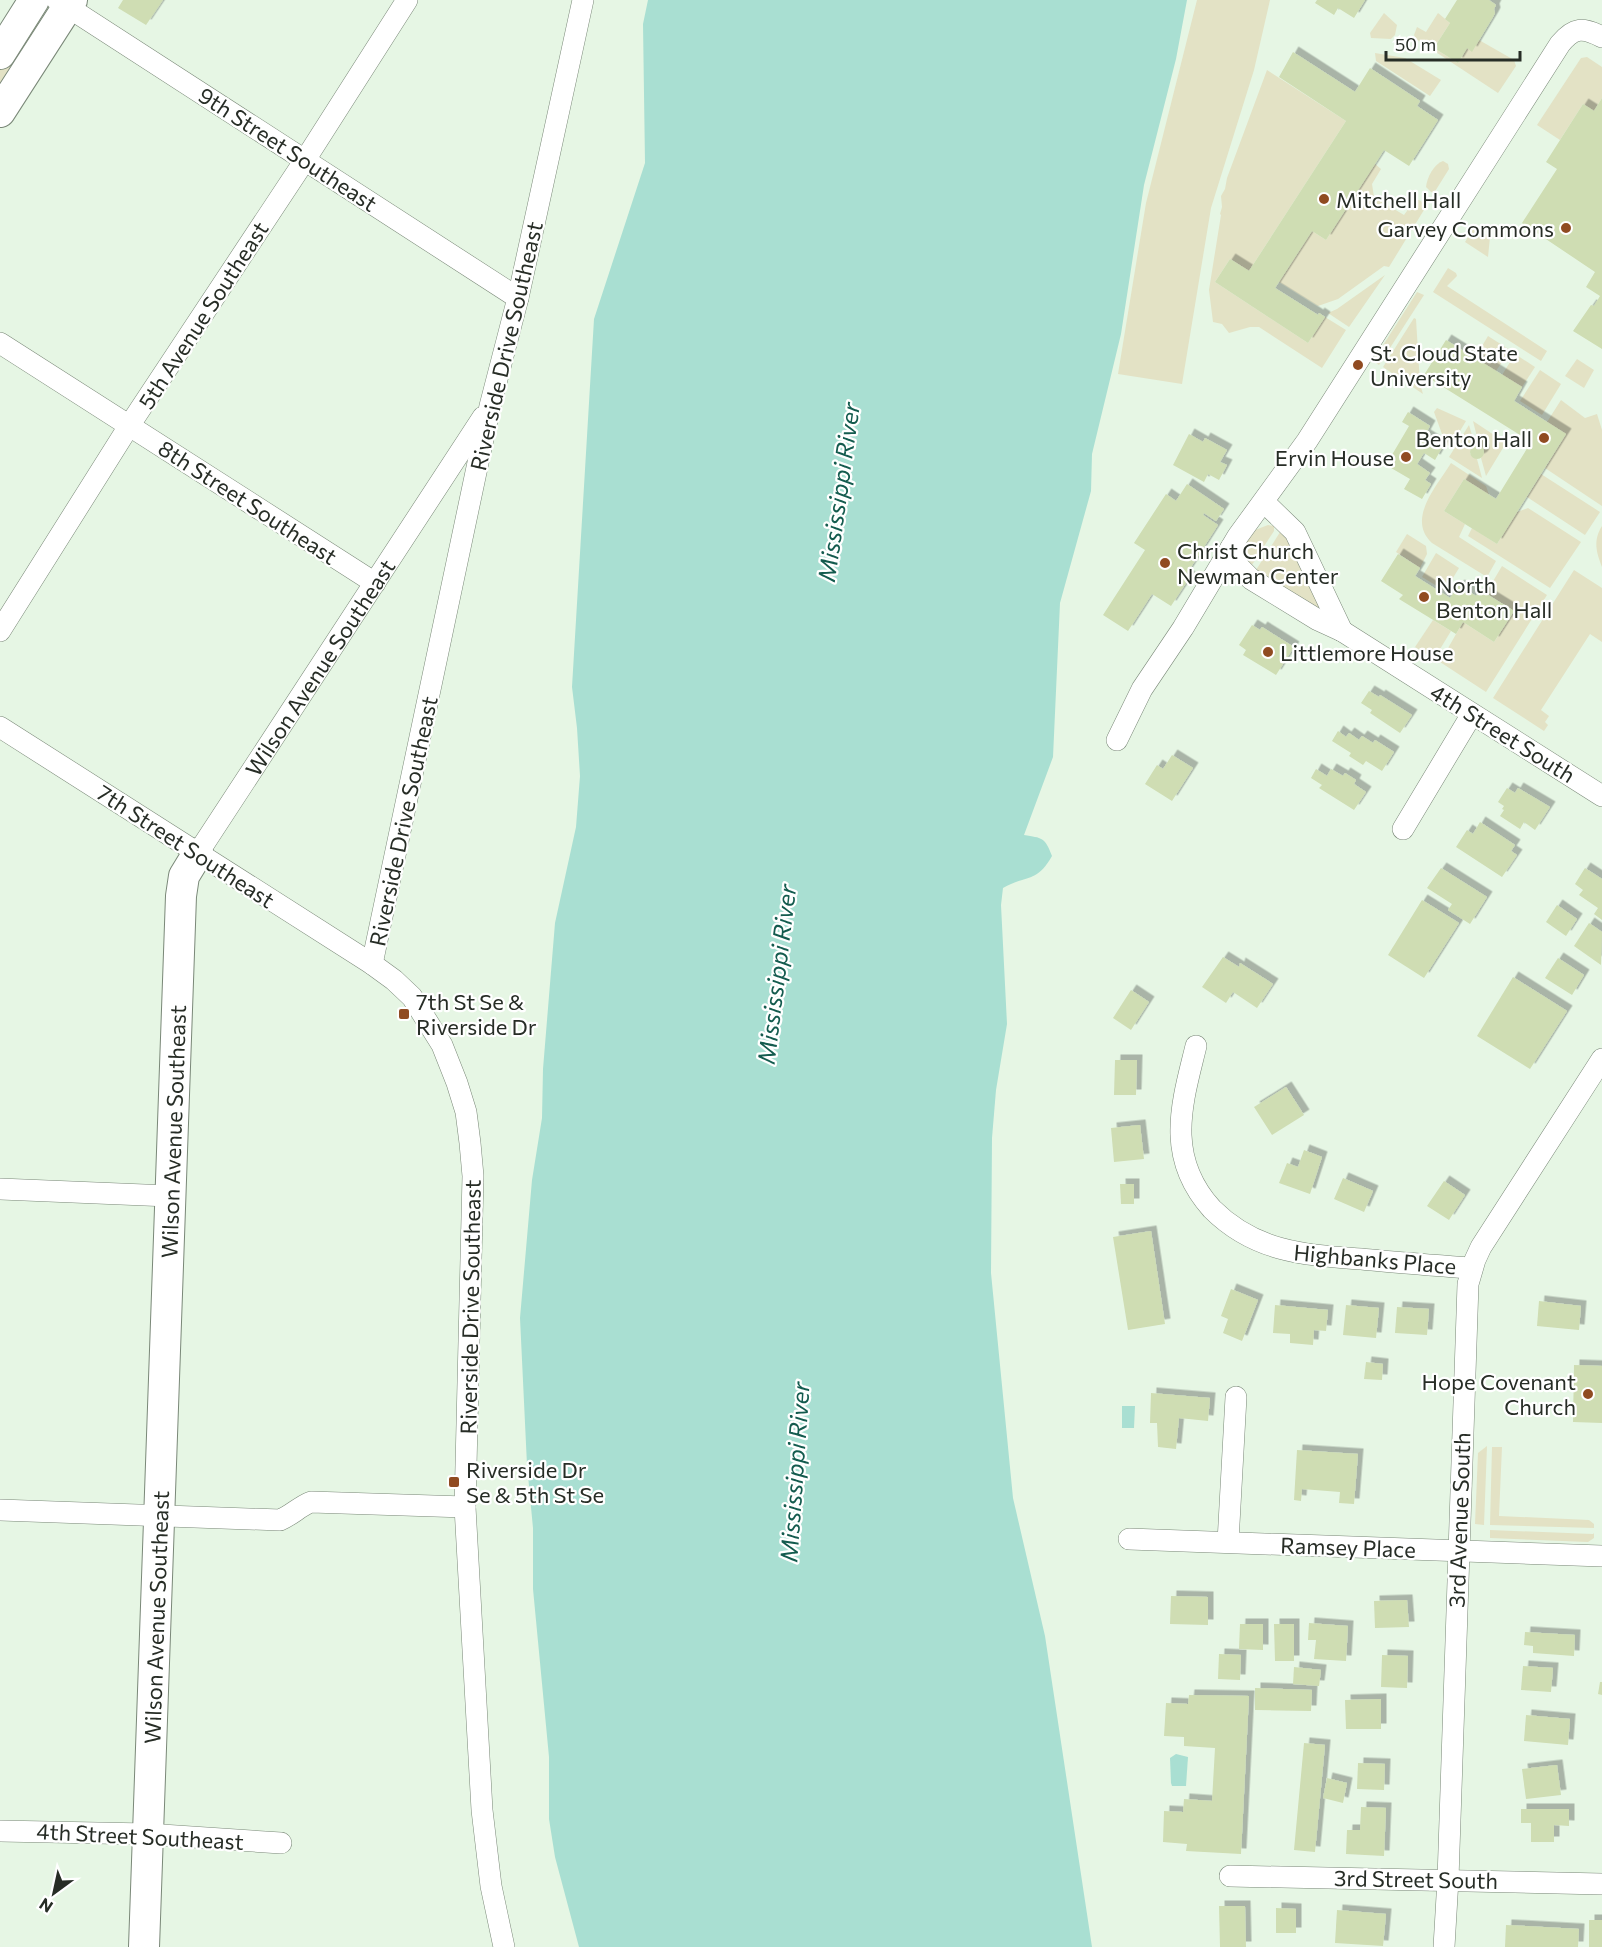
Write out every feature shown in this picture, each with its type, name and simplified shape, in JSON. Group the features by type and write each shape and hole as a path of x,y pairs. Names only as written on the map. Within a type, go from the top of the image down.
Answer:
{"street":[{"path":"0,54 34,0"},
{"name":"5th Avenue Southeast","path":"0,632 129,426 305,160 407,0"},
{"name":"Riverside Drive Southeast","path":"504,1947 491,1886 482,1810 465,1507 473,1176 466,1112 442,1045 426,1018 412,997 372,964 490,406 518,298 583,0"},
{"path":"0,112 66,2"},
{"name":"9th Street Southeast","path":"66,2 518,298"},
{"path":"1117,740 1142,689 1183,628 1231,548 1307,441 1560,44 1566,36 1577,30 1587,30 1602,37"},
{"name":"8th Street Southeast","path":"0,343 375,583"},
{"name":"Wilson Avenue Southeast","path":"144,1947 169,1196 181,896 184,876 490,406"},
{"path":"1264,502 1295,532 1342,631"},
{"name":"4th Street South","path":"1231,548 1239,567 1251,579 1318,620 1342,631 1602,796"},
{"path":"1403,829 1472,714"},
{"name":"7th Street Southeast","path":"0,727 372,964"},
{"name":"Highbanks Place","path":"1196,1046 1183,1101 1181,1123 1183,1151 1192,1183 1202,1197 1232,1227 1264,1244 1311,1255 1472,1268"},
{"name":"3rd Avenue South","path":"1444,1947 1467,1290 1472,1268 1481,1247 1602,1059"},
{"path":"0,1189 169,1196"},
{"path":"1228,1542 1236,1397"},
{"path":"0,1510 280,1520 293,1515 303,1505 311,1502 465,1507"},
{"name":"Ramsey Place","path":"1129,1539 1602,1556"},
{"name":"4th Street Southeast","path":"0,1831 147,1834 281,1843"},
{"name":"3rd Street South","path":"1230,1876 1602,1884"}],"green space":[{"path":"1197,0 1270,0 1254,70 1211,208 1182,384 1118,374 1146,203"},
{"path":"1384,13 1397,25 1395,35 1391,39 1371,38 1370,33"},
{"path":"1438,13 1450,23 1434,48 1458,63 1467,48 1472,51 1479,40 1514,60 1516,66 1498,93 1416,39 1414,35 1417,27 1426,32"},
{"path":"36,19 42,25 0,95 0,68"},
{"path":"1375,53 1405,58 1441,80 1430,96 1376,61"},
{"path":"1587,57 1602,67 1602,98 1594,111 1583,104 1560,140 1537,125 1581,58"},
{"path":"1267,70 1346,121 1249,271 1230,259 1215,282 1308,343 1325,317 1346,330 1322,368 1259,327 1229,333 1222,324 1213,322 1209,290 1221,215 1221,196"},
{"path":"1443,161 1448,164 1449,169 1434,193 1431,192 1426,187 1428,179 1434,168"},
{"path":"1375,164 1381,169 1372,184 1374,197 1404,215 1415,200 1427,205 1389,267 1384,266 1338,299 1318,306 1279,282 1312,231 1326,240"},
{"path":"1474,227 1490,237 1488,257 1465,242"},
{"path":"1448,268 1457,276 1447,286 1547,351 1541,361 1433,292"},
{"path":"1385,275 1349,327 1328,313 1337,309"},
{"path":"1417,292 1424,295 1379,365 1373,361"},
{"path":"1414,318 1416,319 1420,384 1423,394 1383,367"},
{"path":"1488,336 1510,350 1496,371 1475,358"},
{"path":"1515,354 1535,367 1522,387 1502,375"},
{"path":"1577,359 1594,370 1584,388 1565,376"},
{"path":"1540,370 1561,384 1542,415 1520,401"},
{"path":"1561,400 1585,418 1597,414 1602,430 1602,506 1545,468 1566,434 1547,422"},
{"path":"1437,408 1466,421 1451,446 1446,445 1434,412"},
{"path":"1473,421 1506,443 1486,476 1481,458 1484,451 1479,445"},
{"path":"1469,425 1475,445 1470,454 1477,459 1482,478 1449,457"},
{"path":"1451,463 1486,486 1489,495 1464,479 1444,511 1465,524 1459,537 1496,561 1487,577 1432,543 1425,534 1422,524 1426,503"},
{"path":"1541,474 1600,512 1585,535 1527,497"},
{"path":"1528,508 1581,542 1550,588 1468,536 1472,528 1497,544 1517,512"},
{"path":"1268,525 1274,526 1274,531 1250,568 1241,553 1250,532"},
{"path":"1602,526 1602,567 1596,546 1597,536"},
{"path":"1282,529 1325,614 1256,570"},
{"path":"1407,534 1426,546 1427,554 1420,568 1396,552"},
{"path":"1436,553 1459,568 1445,591 1422,577"},
{"path":"1502,566 1547,595 1486,692 1440,662 1463,622 1494,642 1514,611 1486,593"},
{"path":"1574,570 1602,588 1602,642 1590,634 1541,710 1549,716 1545,722 1548,725 1544,731 1493,698"},
{"path":"1433,620 1451,631 1434,659 1415,647"},
{"path":"1487,1446 1484,1525 1475,1524 1478,1453"},
{"path":"1492,1447 1502,1447 1499,1516 1589,1520 1594,1524 1594,1528 1490,1525"},
{"path":"1490,1530 1594,1533 1594,1538 1588,1542 1490,1538"}],"water":[{"name":"Mississippi River","path":"648,0 1187,0 1176,59 1144,185 1121,334 1092,454 1091,491 1060,603 1053,757 1024,835 1045,842 1052,856 1036,875 1003,888 1001,905 1007,1024 996,1090 992,1138 991,1273 1013,1498 1045,1636 1092,1947 579,1947 555,1857 549,1819 549,1757 533,1589 533,1528 527,1465 520,1318 532,1180 542,1118 543,1069 555,923 576,827 580,776 572,687 594,319 645,163 643,24"},
{"path":"1122,1406 1135,1406 1134,1428 1122,1428"},
{"path":"1176,1754 1188,1757 1186,1786 1172,1786 1171,1783 1170,1758"}],"building":[{"path":"123,0 163,0 146,25 118,8"},
{"path":"1317,0 1365,0 1354,18 1338,8 1334,15 1315,3"},
{"path":"1457,0 1489,0 1496,5 1493,17 1472,52 1467,48 1458,63 1434,48 1450,23 1445,19"},
{"name":"Mitchell Hall","path":"1293,52 1355,92 1370,68 1420,101 1417,106 1438,120 1409,166 1384,150 1326,240 1312,231 1275,288 1325,317 1308,343 1215,282 1230,259 1249,271 1346,121 1279,77"},
{"name":"Garvey Commons","path":"1602,98 1602,349 1573,331 1600,296 1586,287 1595,272 1522,223 1557,169 1546,162 1583,104 1594,111"},
{"name":"Benton Hall","path":"1446,340 1522,387 1514,401 1566,434 1497,544 1444,511 1464,479 1496,499 1531,442 1424,375"},
{"name":"Ervin House","path":"1408,412 1430,426 1425,435 1443,446 1435,460 1424,453 1417,464 1430,473 1425,480 1431,484 1422,499 1404,489 1410,479 1386,465 1409,426 1402,422"},
{"path":"1189,434 1203,442 1205,438 1227,450 1220,462 1227,465 1219,480 1208,474 1204,482 1173,465"},
{"path":"1474,445 1480,445 1484,452 1480,459 1474,459 1470,455 1470,449"},
{"name":"Christ Church Newman Center","path":"1187,484 1224,509 1216,521 1204,513 1203,515 1218,525 1186,575 1190,577 1171,606 1152,594 1128,631 1103,615 1145,550 1134,543 1166,494 1176,501"},
{"name":"North Benton Hall","path":"1398,554 1420,568 1415,576 1450,598 1459,585 1476,596 1480,590 1514,611 1494,642 1463,622 1456,634 1399,599 1403,595 1381,581"},
{"name":"Littlemore House","path":"1252,625 1260,630 1262,627 1294,647 1276,675 1243,655 1246,650 1239,645"},
{"path":"1369,691 1379,697 1380,695 1412,715 1400,733 1370,713 1372,710 1361,703"},
{"path":"1338,731 1346,737 1349,733 1359,740 1362,736 1373,743 1375,740 1394,752 1382,771 1366,761 1363,765 1349,756 1351,753 1332,741"},
{"path":"1172,755 1193,768 1172,801 1145,784 1157,765 1163,769"},
{"path":"1316,769 1327,776 1331,769 1343,776 1345,773 1356,780 1354,784 1366,792 1354,810 1319,788 1322,785 1311,778"},
{"path":"1507,788 1515,793 1518,788 1550,807 1535,830 1524,822 1520,829 1500,816 1504,806 1498,802"},
{"path":"1480,822 1515,845 1511,851 1517,855 1502,877 1456,847 1467,830 1473,834"},
{"path":"1441,868 1487,897 1470,924 1448,910 1452,904 1427,888"},
{"path":"1585,868 1602,879 1602,920 1594,914 1598,908 1579,895 1583,890 1575,884"},
{"path":"1422,900 1459,923 1424,978 1388,955"},
{"path":"1557,905 1577,919 1566,936 1546,922"},
{"path":"1589,923 1602,932 1601,965 1574,946"},
{"path":"1223,957 1239,967 1240,963 1273,984 1257,1008 1233,992 1226,1003 1202,987"},
{"path":"1558,958 1584,975 1572,995 1545,978"},
{"path":"1513,977 1567,1011 1530,1069 1477,1036"},
{"path":"1131,990 1149,1002 1131,1030 1113,1018"},
{"path":"1115,1060 1137,1060 1136,1095 1114,1095"},
{"path":"1286,1087 1304,1115 1272,1135 1254,1107"},
{"path":"1140,1125 1144,1159 1114,1162 1111,1128"},
{"path":"1304,1150 1322,1157 1310,1194 1279,1183 1287,1163 1298,1167"},
{"path":"1343,1178 1373,1191 1364,1212 1334,1199"},
{"path":"1444,1181 1465,1195 1449,1220 1427,1206"},
{"path":"1120,1184 1134,1184 1134,1204 1121,1204"},
{"path":"1151,1231 1165,1324 1128,1330 1113,1237"},
{"path":"1231,1289 1258,1300 1242,1341 1223,1333 1228,1319 1221,1316"},
{"path":"1539,1301 1581,1306 1579,1330 1537,1326"},
{"path":"1275,1305 1328,1310 1326,1331 1314,1330 1313,1345 1290,1343 1290,1334 1273,1333"},
{"path":"1346,1305 1379,1308 1376,1338 1343,1335"},
{"path":"1397,1307 1429,1309 1427,1335 1395,1333"},
{"path":"1366,1362 1383,1364 1382,1380 1364,1379"},
{"name":"Hope Covenant Church","path":"1574,1365 1602,1366 1602,1423 1573,1422"},
{"path":"1151,1393 1210,1398 1208,1421 1179,1418 1176,1449 1158,1447 1157,1423 1150,1423"},
{"path":"1297,1450 1358,1454 1354,1504 1339,1503 1340,1492 1302,1489 1301,1501 1294,1500"},
{"path":"1171,1596 1208,1597 1208,1625 1170,1624"},
{"path":"1407,1600 1409,1627 1375,1628 1374,1601"},
{"path":"1309,1623 1348,1626 1346,1661 1314,1659 1316,1640 1308,1640"},
{"path":"1240,1624 1263,1624 1263,1650 1239,1649"},
{"path":"1274,1624 1294,1624 1294,1661 1275,1661"},
{"path":"1525,1632 1575,1635 1574,1656 1533,1653 1533,1646 1524,1645"},
{"path":"1219,1654 1241,1655 1240,1680 1218,1679"},
{"path":"1382,1655 1408,1656 1407,1688 1381,1687"},
{"path":"1523,1666 1553,1668 1551,1692 1521,1690"},
{"path":"1294,1667 1321,1670 1319,1686 1293,1684"},
{"path":"1600,1682 1602,1682 1602,1695 1598,1694"},
{"path":"1255,1688 1312,1690 1311,1711 1255,1710"},
{"path":"1189,1695 1249,1696 1241,1854 1186,1851 1187,1844 1163,1842 1164,1811 1183,1812 1184,1799 1212,1801 1215,1748 1184,1746 1184,1737 1164,1736 1166,1703 1188,1704"},
{"path":"1381,1699 1381,1729 1346,1729 1345,1700"},
{"path":"1526,1715 1570,1719 1568,1745 1524,1741"},
{"path":"1304,1743 1325,1745 1315,1852 1294,1850"},
{"path":"1358,1763 1385,1764 1384,1790 1357,1789"},
{"path":"1557,1765 1561,1795 1526,1799 1522,1769"},
{"path":"1327,1778 1347,1783 1343,1803 1323,1798"},
{"path":"1361,1807 1386,1808 1384,1856 1346,1854 1347,1830 1360,1830"},
{"path":"1521,1809 1569,1809 1569,1826 1554,1825 1554,1842 1531,1842 1531,1823 1521,1823"},
{"path":"1219,1906 1245,1906 1246,1947 1220,1947"},
{"path":"1276,1908 1296,1909 1296,1933 1276,1933"},
{"path":"1337,1910 1386,1914 1383,1946 1335,1943"},
{"path":"1589,1920 1602,1920 1602,1947 1589,1947"},
{"path":"1506,1925 1579,1929 1578,1947 1505,1947"}],"place":[{"name":"Mitchell Hall","path":"1324,199"},
{"name":"Garvey Commons","path":"1566,228"},
{"name":"St. Cloud State University","path":"1358,365"},
{"name":"Benton Hall","path":"1544,438"},
{"name":"Ervin House","path":"1406,457"},
{"name":"Christ Church Newman Center","path":"1165,563"},
{"name":"North Benton Hall","path":"1424,597"},
{"name":"Littlemore House","path":"1268,652"},
{"name":"7th St Se & Riverside Dr","path":"404,1014"},
{"name":"Hope Covenant Church","path":"1588,1394"},
{"name":"Riverside Dr Se & 5th St Se","path":"454,1482"}]}
